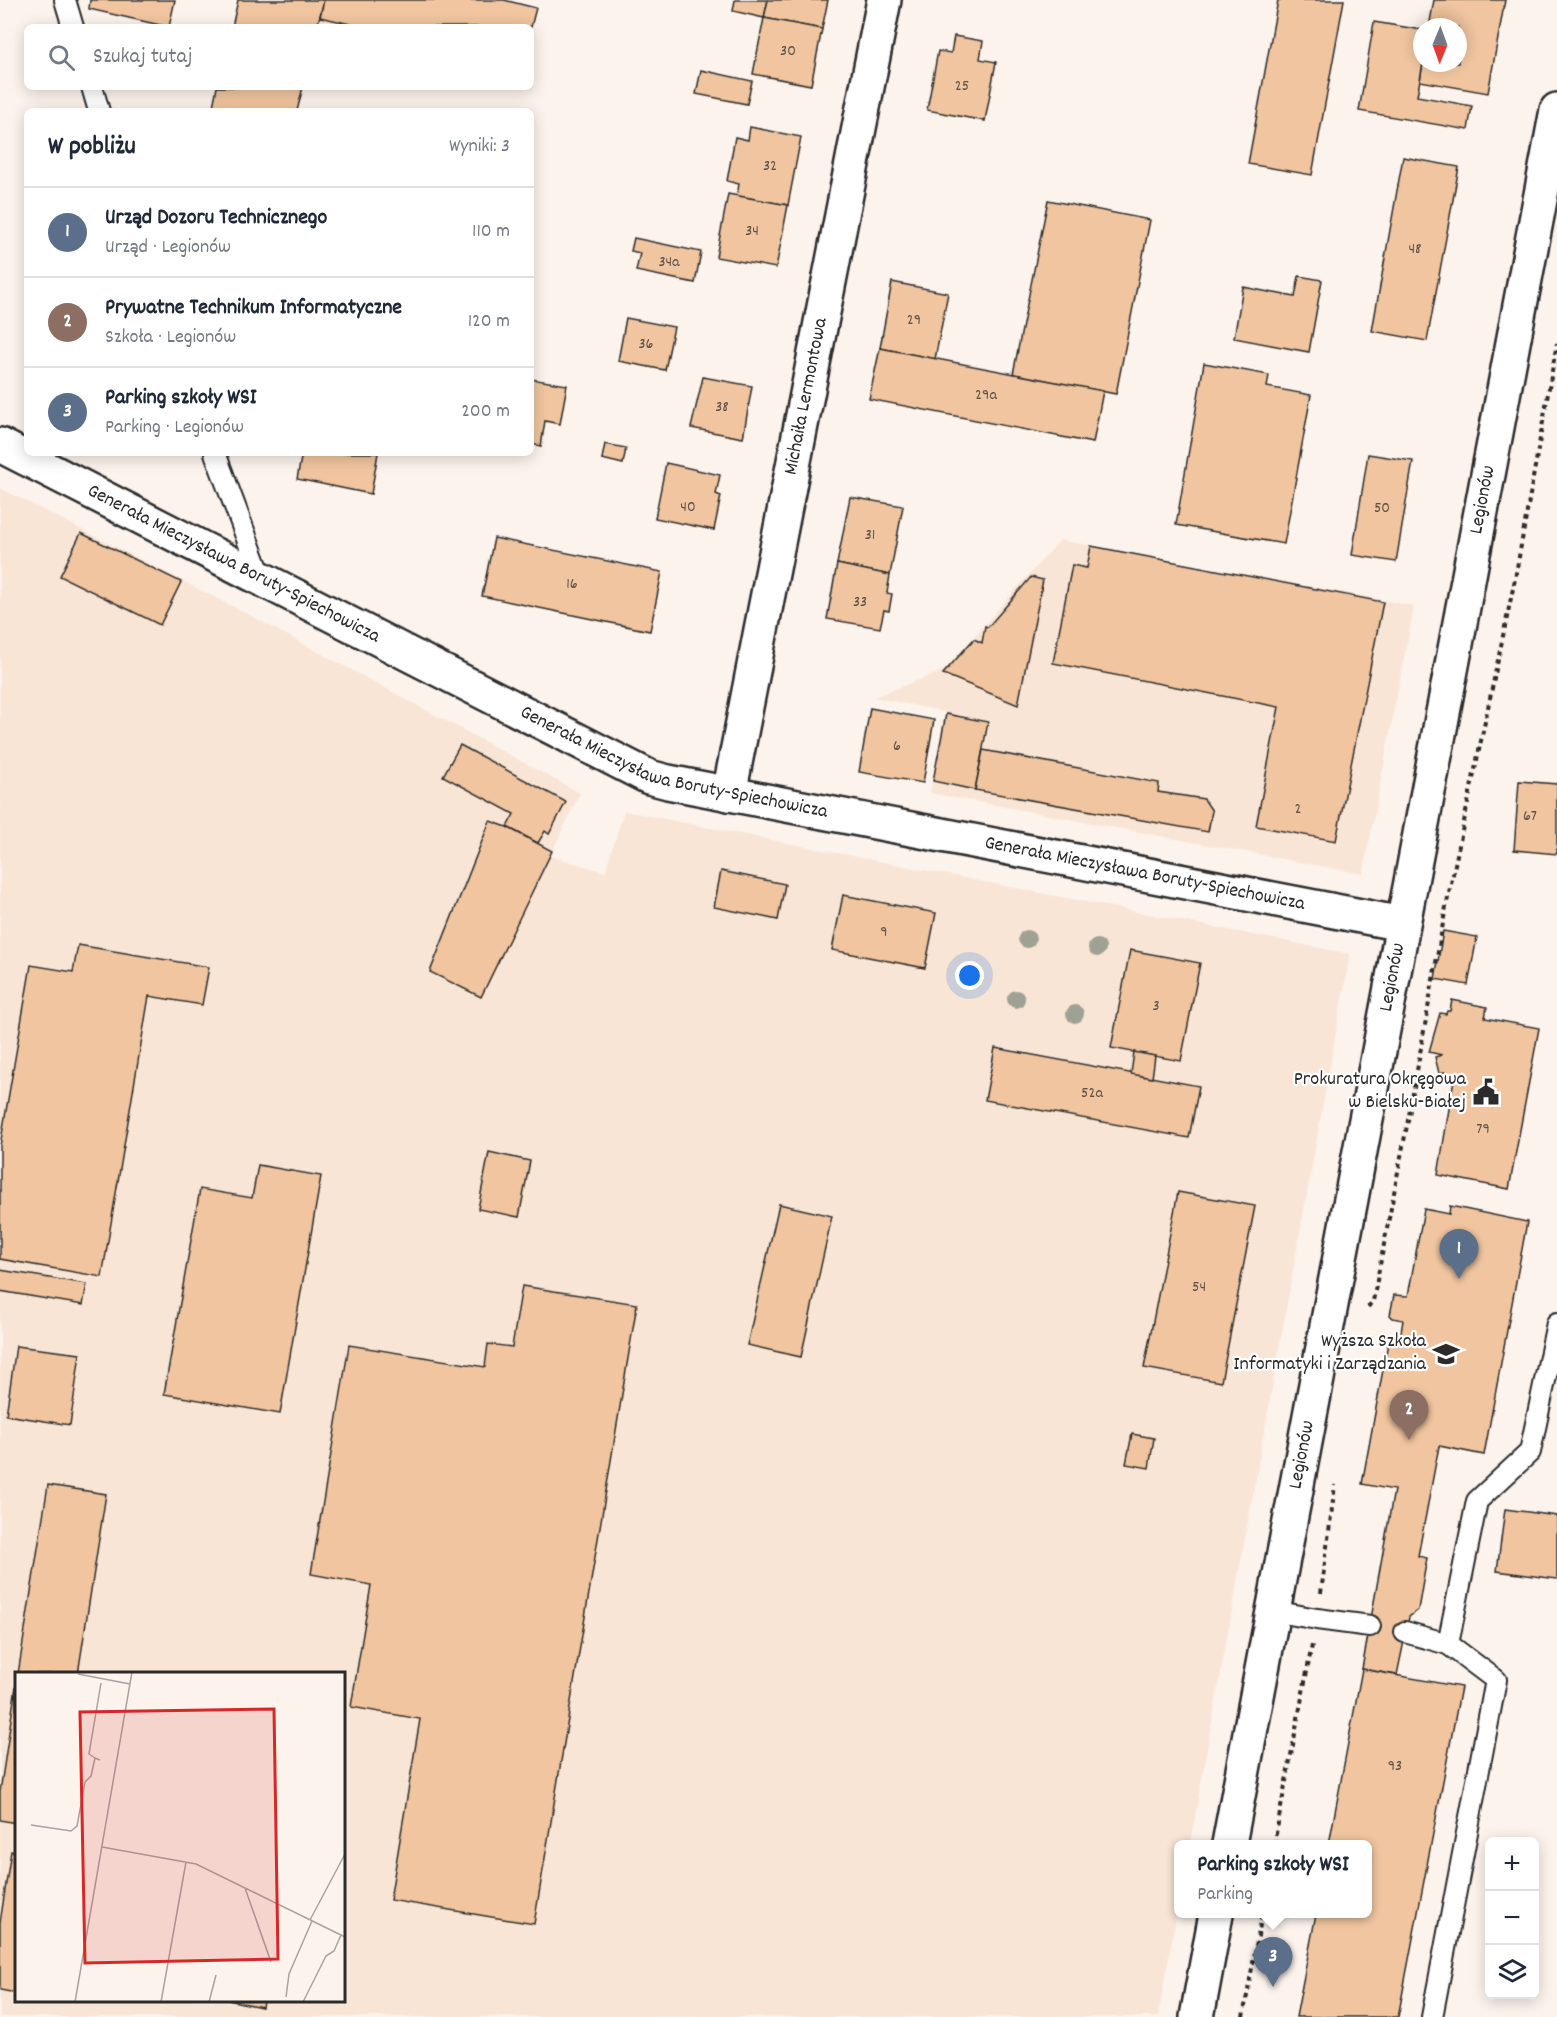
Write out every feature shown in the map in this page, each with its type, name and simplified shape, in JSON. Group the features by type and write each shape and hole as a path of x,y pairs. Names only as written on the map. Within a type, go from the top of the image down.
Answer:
{"street":[{"name":"Michaiła Lermontowa","path":"729,794 884,0"},
{"name":"Legionów","path":"1230,1840 1557,111"},
{"name":"Generała Mieczysława Boruty-Spiechowicza","path":"0,445 649,777 1402,924"},
{"path":"1197,2017 1215,1918"}],"lane":[{"path":"65,0 72,24"},
{"path":"93,90 98,108"},
{"path":"216,456 262,579"},
{"path":"1448,1644 1478,1501 1530,1452 1557,1323"},
{"path":"1273,1611 1371,1626"},
{"path":"1405,1632 1448,1644 1496,1680 1432,2017"}],"path":[{"path":"1363,1314 1373,1301 1445,912 1515,579 1557,343"},
{"path":"1275,1840 1317,1619 1336,1483"},
{"path":"1243,2017 1261,1918"}],"shaded area":[{"path":"0,488 255,618 580,793 550,856 605,872 624,811 1350,954 1191,1840 1174,1840 1174,1918 1176,1918 1158,2017 0,2017"},
{"path":"1060,540 1414,606 1363,874 930,793 945,712 874,697 943,671"}],"building":[{"path":"90,0 175,0 170,24 156,24 89,9"},
{"path":"238,0 324,0 318,24 233,24"},
{"path":"324,0 504,0 536,8 532,24 350,24 320,17"},
{"path":"735,0 768,0 764,18 733,11"},
{"path":"768,0 828,0 822,29 764,18"},
{"path":"1278,0 1344,0 1312,175 1248,164"},
{"path":"1434,0 1505,0 1488,93 1420,81 1422,72 1467,72 1467,18 1431,18"},
{"path":"764,18 822,29 811,85 753,74"},
{"path":"1374,22 1413,28 1413,72 1421,72 1417,96 1472,106 1468,130 1359,111"},
{"path":"954,36 983,41 980,59 996,62 985,121 927,110 938,51 951,53"},
{"path":"701,70 752,81 747,104 696,94"},
{"path":"216,90 302,90 298,108 213,108"},
{"path":"750,127 801,137 788,205 737,196 739,184 727,181 735,137 748,140"},
{"path":"1403,157 1459,167 1427,341 1372,331"},
{"path":"728,194 788,205 776,268 716,257"},
{"path":"1048,200 1150,220 1116,394 1013,374"},
{"path":"634,238 701,252 695,283 636,271 640,253 631,251"},
{"path":"1299,276 1322,280 1309,352 1234,338 1243,287 1295,297"},
{"path":"892,282 948,293 935,359 880,348"},
{"path":"626,318 674,327 665,370 618,361"},
{"path":"880,348 1103,391 1093,443 869,399"},
{"path":"1204,363 1269,375 1267,387 1311,395 1284,544 1176,525"},
{"path":"703,377 752,386 743,438 691,428"},
{"path":"534,380 567,385 560,424 545,421 541,446 534,445"},
{"path":"605,444 626,448 623,464 602,459"},
{"path":"1368,454 1413,461 1396,562 1352,555"},
{"path":"301,456 377,456 371,494 297,479"},
{"path":"666,463 720,475 716,494 721,496 714,530 655,518"},
{"path":"850,497 903,506 890,575 837,564"},
{"path":"81,533 181,582 160,625 60,576"},
{"path":"494,538 662,572 650,631 482,596"},
{"path":"1091,546 1383,602 1336,841 1256,826 1279,707 1053,663 1072,565 1087,568"},
{"path":"837,564 890,575 887,593 892,594 889,611 884,610 880,628 827,619"},
{"path":"1031,577 1043,580 1018,705 943,674 974,639 982,643 985,626 988,627"},
{"path":"870,708 934,720 923,783 859,772"},
{"path":"946,714 988,722 975,790 933,781"},
{"path":"460,745 566,802 549,834 545,831 538,843 507,827 514,814 443,776"},
{"path":"983,750 1159,783 1158,792 1204,799 1212,811 1208,832 975,790"},
{"path":"1519,781 1557,784 1557,854 1514,850"},
{"path":"490,821 507,827 552,851 481,997 430,972"},
{"path":"721,871 785,884 778,920 714,907"},
{"path":"843,895 936,913 925,968 832,950"},
{"path":"1443,931 1477,937 1468,985 1435,979"},
{"path":"78,945 209,967 202,1005 149,996 102,1277 0,1259 0,1146 31,965 73,972"},
{"path":"1130,950 1200,963 1181,1061 1111,1048"},
{"path":"1452,1000 1487,1007 1485,1018 1539,1028 1509,1189 1438,1175 1454,1079 1445,1077 1445,1072 1439,1073 1435,1057 1442,1055 1429,1052 1440,1013 1446,1014 1450,1011"},
{"path":"995,1048 1199,1086 1189,1138 985,1100"},
{"path":"1134,1052 1155,1056 1152,1078 1131,1074"},
{"path":"489,1152 530,1161 519,1217 478,1209"},
{"path":"258,1165 321,1176 280,1414 164,1394 200,1189 252,1198"},
{"path":"1178,1192 1255,1206 1221,1382 1144,1368"},
{"path":"779,1204 832,1216 801,1357 747,1345"},
{"path":"1450,1206 1527,1222 1484,1455 1439,1446 1418,1556 1427,1558 1418,1610 1409,1617 1397,1675 1362,1669 1394,1490 1362,1484 1389,1337 1400,1339 1403,1320 1390,1315 1394,1295 1408,1296 1424,1209 1449,1214"},
{"path":"0,1270 87,1284 83,1305 0,1291"},
{"path":"522,1286 637,1304 534,1924 390,1900 420,1719 351,1707 371,1585 311,1574 349,1345 485,1367 488,1344 512,1347"},
{"path":"16,1346 80,1354 70,1425 6,1415"},
{"path":"1132,1434 1154,1438 1149,1468 1126,1464"},
{"path":"48,1485 106,1494 78,1672 18,1672"},
{"path":"1505,1509 1557,1516 1557,1579 1497,1571"},
{"path":"1362,1669 1461,1687 1398,2017 1296,2017 1315,1918 1372,1918 1372,1840 1330,1840"},
{"path":"15,1693 15,1823 0,1820 0,1792"},
{"path":"11,1851 15,1852 15,1993 0,1990 0,1923"},
{"path":"238,2002 263,2002 262,2007"}],"place":[{"name":"Prokuratura Okręgowa w Bielsku-Białej","path":"1486,1092"},
{"name":"Urząd Dozoru Technicznego","path":"1459,1279"},
{"name":"Wyższa Szkoła Informatyki i Zarządzania","path":"1446,1354"},
{"name":"Prywatne Technikum Informatyczne","path":"1409,1440"},
{"name":"Parking szkoły WSI","path":"1273,1987"}]}
